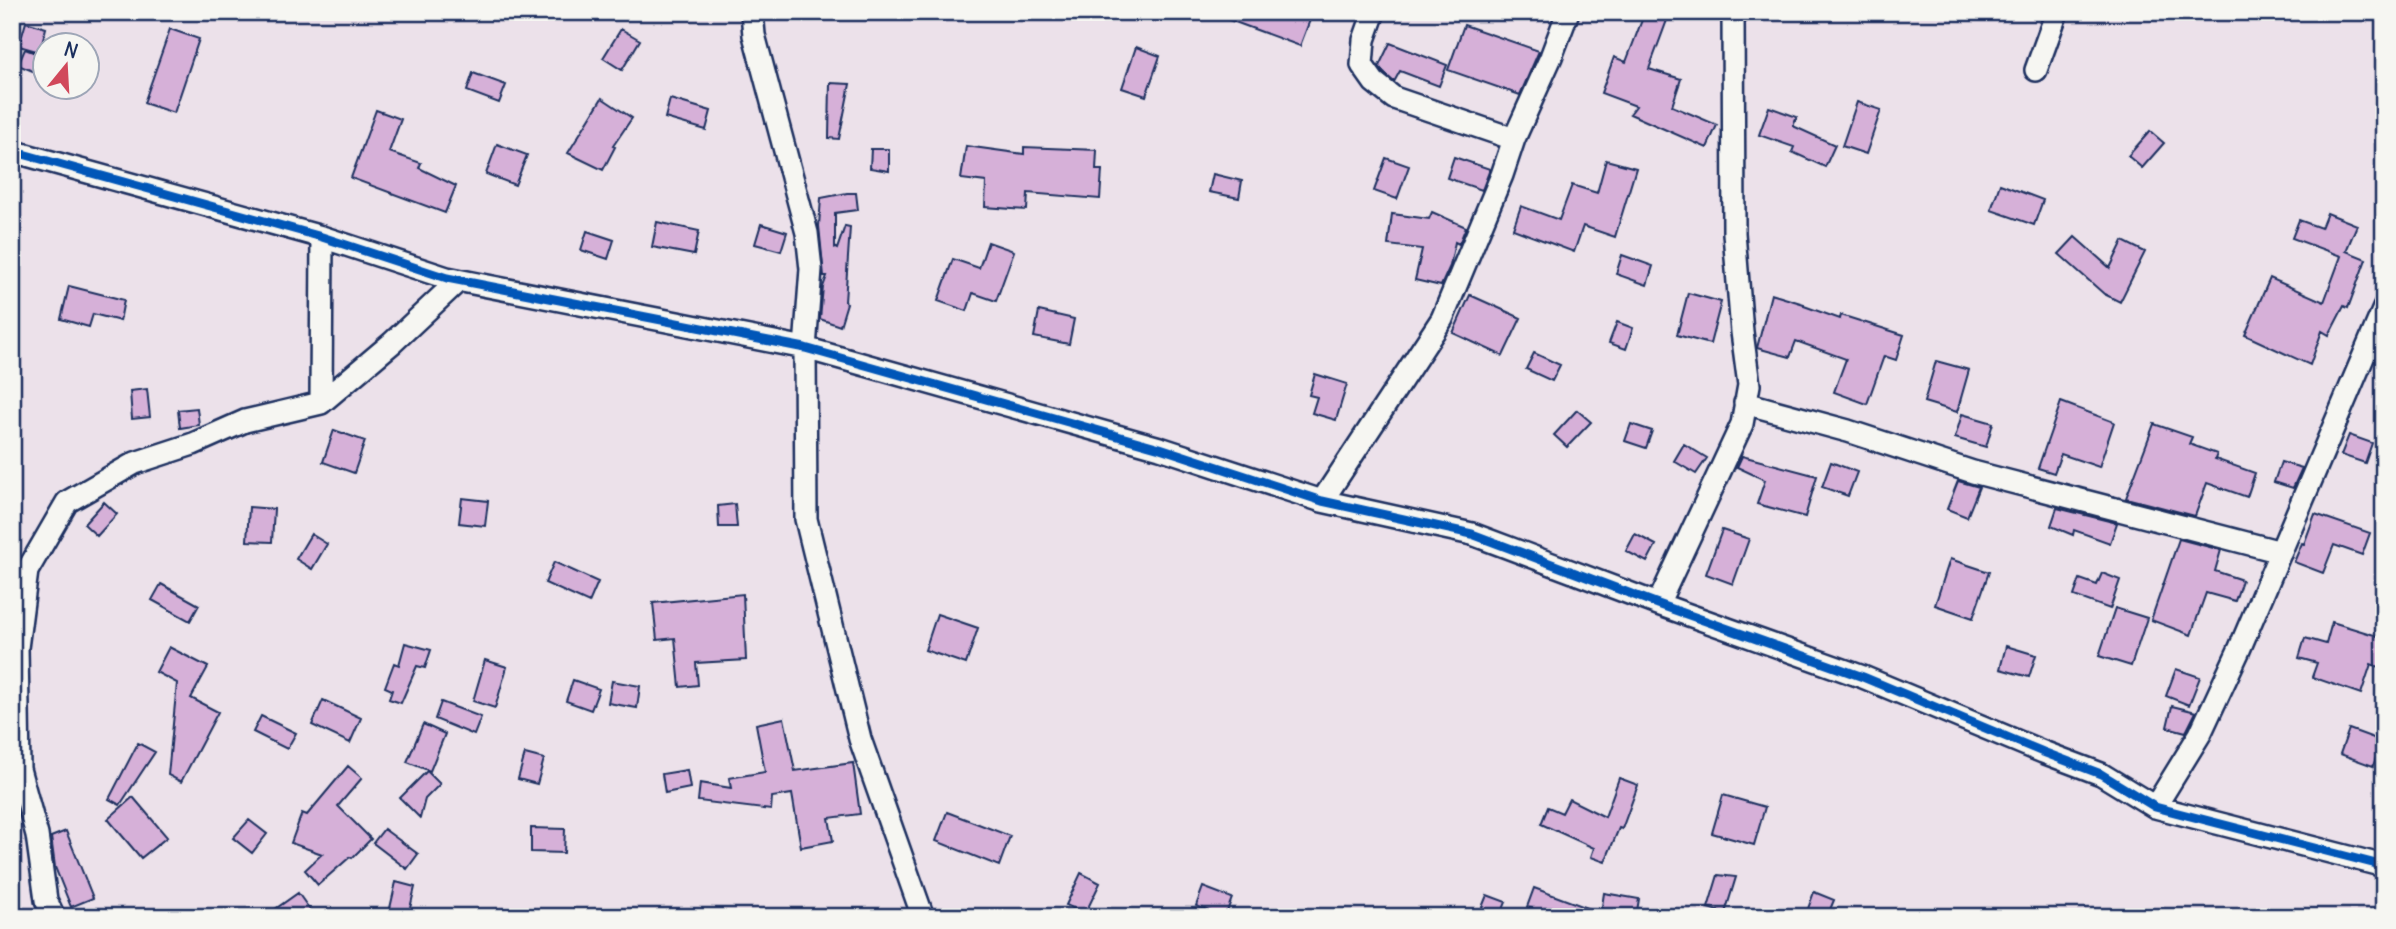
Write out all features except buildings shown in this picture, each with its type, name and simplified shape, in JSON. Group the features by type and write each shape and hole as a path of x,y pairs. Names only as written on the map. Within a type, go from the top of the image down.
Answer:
{"street":[{"path":"752,12 754,35 807,233 811,268 805,348 806,519 860,739 923,917"},
{"path":"1374,12 1364,40 1362,65 1374,82 1394,98 1514,139"},
{"path":"1321,501 1441,319 1568,12"},
{"path":"1658,604 1742,424 1749,385 1734,233 1733,12"},
{"path":"2036,70 2057,12"},
{"path":"12,151 322,237 458,281 805,348 1160,448 1321,501 1472,534 1863,677 2101,774 2155,807 2384,866"},
{"path":"321,403 322,237"},
{"path":"54,917 46,900 37,835 16,768 17,648 27,571 66,502 135,463 245,421 321,403 393,343 458,281"},
{"path":"2155,807 2200,734 2239,650 2384,308"},
{"path":"1745,403 1848,431 1973,472 2281,552"}],"cycle path":[{"path":"12,151 322,237 447,278 805,348 1160,448 1322,501 1472,534 1863,677 2101,774 2155,807 2384,866"}]}
